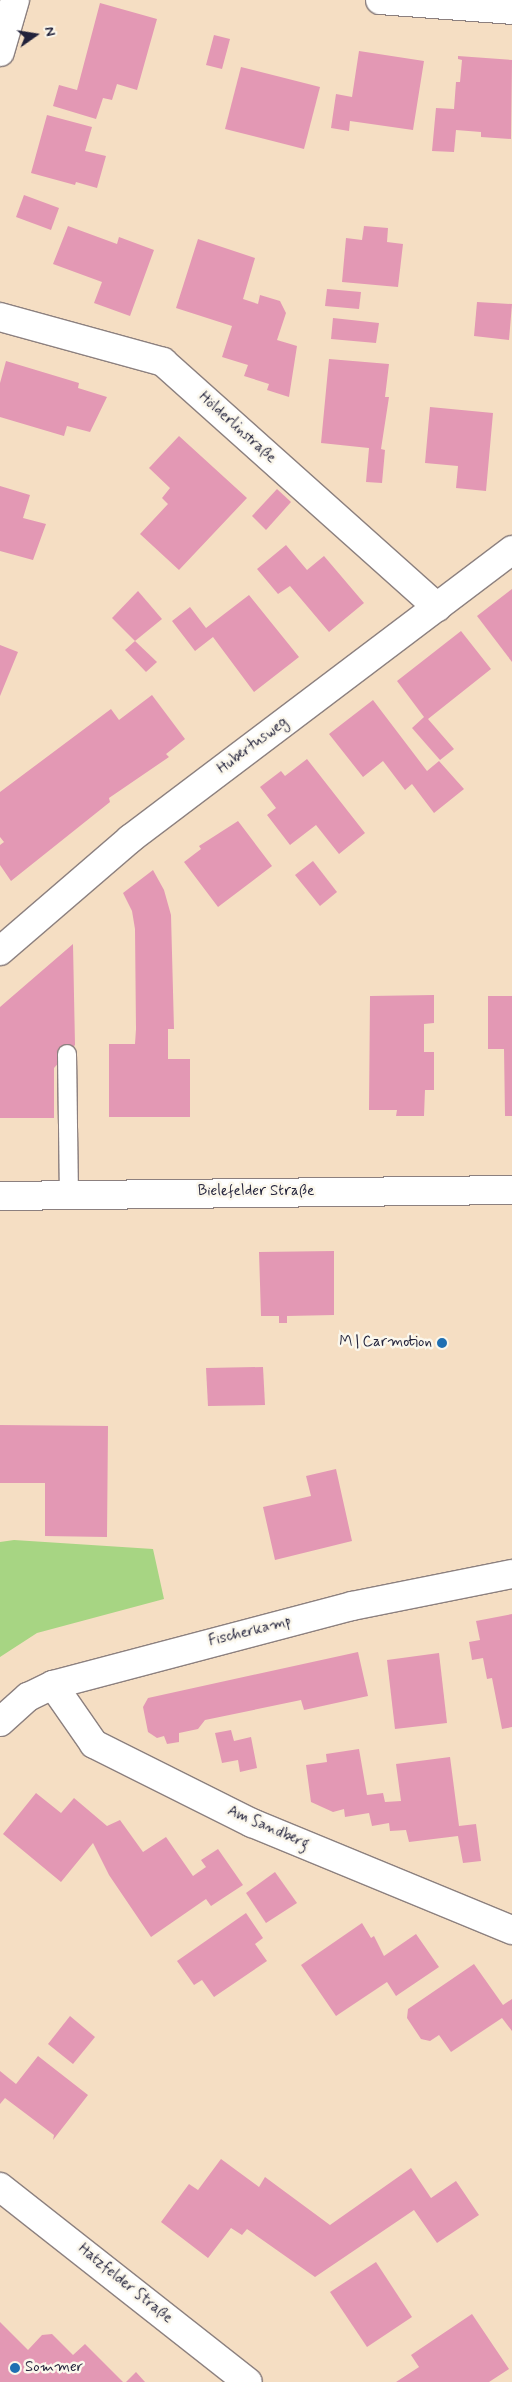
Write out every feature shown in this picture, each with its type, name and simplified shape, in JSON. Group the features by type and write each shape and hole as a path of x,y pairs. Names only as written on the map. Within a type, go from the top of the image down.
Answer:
{"street":[{"path":"0,52 15,0"},
{"path":"380,0 512,10"},
{"name":"Hölderlinstraße","path":"0,317 163,362 437,607"},
{"name":"Hubertusweg","path":"0,951 130,839 512,550"},
{"name":"Bielefelder Straße","path":"0,1196 512,1190"},
{"name":"Fischerkamp","path":"0,1722 28,1697 54,1685 352,1606 512,1574"},
{"name":"Am Sandberg","path":"54,1685 94,1744 252,1823 512,1930"},
{"name":"Hatzfelder Straße","path":"0,2187 248,2382"}],"lane":[{"path":"67,1054 69,1195"}],"green space":[{"path":"14,1540 153,1549 164,1599 37,1633 0,1657 0,1542"}],"building":[{"path":"100,3 157,19 137,90 117,84 112,100 103,98 96,119 53,106 59,85 77,90"},
{"path":"214,35 230,39 222,69 206,65"},
{"path":"359,51 424,61 413,130 350,121 349,131 331,128 336,94 352,97"},
{"path":"458,56 512,60 511,139 481,137 481,132 456,130 454,152 432,151 436,108 454,109 456,82 460,82 462,60 458,59"},
{"path":"241,67 320,87 304,149 225,129"},
{"path":"47,115 92,127 85,151 106,156 97,188 76,182 75,185 31,173"},
{"path":"24,195 59,208 51,230 16,217"},
{"path":"68,226 117,244 119,237 154,250 130,316 94,303 102,282 53,264"},
{"path":"364,226 388,228 387,242 403,244 398,287 342,282 346,238 362,240"},
{"path":"198,239 255,258 243,299 258,304 260,295 280,301 286,313 277,340 297,346 289,397 267,390 269,384 244,376 248,365 222,357 232,326 176,308"},
{"path":"327,289 361,292 359,309 325,306"},
{"path":"477,302 512,304 509,340 474,336"},
{"path":"333,318 379,323 376,343 331,339"},
{"path":"329,359 389,364 385,397 389,397 381,449 385,450 382,483 366,482 369,448 321,443"},
{"path":"6,361 79,383 78,388 107,397 90,432 67,426 64,436 0,417 0,383"},
{"path":"430,407 493,413 486,491 456,488 458,466 425,463"},
{"path":"179,436 247,498 179,570 140,534 168,504 162,498 170,488 149,468"},
{"path":"0,486 30,495 23,518 46,524 33,560 0,551"},
{"path":"277,489 291,502 266,530 252,516"},
{"path":"286,545 307,570 324,556 364,603 329,632 290,586 278,594 257,569"},
{"path":"512,589 512,662 477,616"},
{"path":"138,591 162,619 135,641 112,618"},
{"path":"249,595 299,657 254,692 213,637 195,651 172,621 190,607 206,628"},
{"path":"461,631 491,669 428,719 454,749 440,760 412,728 424,717 397,681"},
{"path":"135,641 157,662 146,672 125,650"},
{"path":"0,645 18,652 0,696"},
{"path":"152,695 185,739 166,754 169,757 109,798 110,802 11,881 0,865 0,845 4,842 0,837 0,792 111,709 119,720"},
{"path":"373,700 427,771 439,761 464,789 434,813 412,784 405,790 383,761 363,777 329,734"},
{"path":"307,759 365,833 339,854 316,825 290,845 267,815 276,808 260,787 281,771 285,776"},
{"path":"238,821 272,866 218,907 184,862 201,849 199,846"},
{"path":"313,861 337,892 320,906 295,875"},
{"path":"153,870 164,890 171,915 174,1029 168,1029 168,1059 190,1059 190,1117 109,1117 109,1044 135,1044 136,1029 135,929 132,911 123,893"},
{"path":"73,944 75,1045 54,1068 54,1118 0,1118 0,1007"},
{"path":"434,995 434,1023 424,1024 424,1052 434,1052 434,1090 425,1090 424,1116 396,1116 397,1110 369,1110 370,996"},
{"path":"488,996 512,996 512,1116 505,1116 504,1049 488,1049"},
{"path":"334,1251 334,1315 287,1316 287,1323 279,1323 279,1316 261,1316 259,1252"},
{"path":"263,1367 265,1405 208,1406 206,1368"},
{"path":"0,1425 108,1426 107,1537 45,1536 45,1483 0,1483"},
{"path":"336,1469 352,1541 275,1560 263,1507 311,1496 306,1476"},
{"path":"512,1614 512,1727 502,1729 492,1678 487,1679 483,1658 472,1660 469,1642 480,1640 476,1621"},
{"path":"358,1652 368,1696 304,1710 301,1700 205,1720 198,1729 179,1733 179,1742 167,1744 164,1736 157,1738 148,1732 143,1707 148,1698"},
{"path":"439,1653 447,1723 395,1729 387,1660"},
{"path":"231,1730 234,1741 251,1737 257,1768 240,1772 238,1760 222,1763 215,1733"},
{"path":"359,1749 367,1795 383,1793 385,1802 401,1801 396,1764 450,1757 459,1826 476,1824 481,1861 463,1863 458,1836 409,1842 406,1830 390,1831 389,1823 372,1826 369,1813 345,1817 344,1809 333,1812 311,1802 306,1765 327,1762 326,1754"},
{"path":"36,1793 61,1813 74,1798 107,1826 120,1820 143,1852 166,1837 193,1876 206,1867 201,1860 218,1849 243,1885 211,1906 206,1899 151,1937 109,1875 93,1843 61,1882 3,1834"},
{"path":"275,1872 297,1903 266,1923 246,1893"},
{"path":"246,1913 263,1938 255,1944 267,1961 214,1997 202,1980 194,1985 177,1961"},
{"path":"362,1923 371,1938 374,1936 384,1956 416,1934 439,1967 396,1996 387,1982 336,2016 301,1965"},
{"path":"474,1964 503,2005 512,1999 512,2031 502,2018 451,2052 439,2035 430,2041 421,2039 407,2018 408,2009"},
{"path":"70,2016 95,2037 73,2064 48,2044"},
{"path":"38,2056 88,2095 53,2140 54,2135 5,2098 0,2104 0,2071 16,2084"},
{"path":"221,2159 259,2187 265,2177 330,2225 411,2168 431,2198 456,2181 479,2215 437,2243 414,2210 315,2277 247,2229 242,2235 231,2228 208,2258 161,2222 189,2184 198,2190"},
{"path":"376,2262 412,2317 367,2347 330,2292"},
{"path":"472,2314 509,2369 489,2382 396,2382 419,2367 411,2355"},
{"path":"0,2322 28,2350 42,2335 52,2334 73,2355 85,2344 123,2382 0,2382"},
{"path":"136,2372 145,2382 126,2382"}],"place":[{"name":"M | Carmotion","path":"442,1343"},
{"name":"Sommer","path":"15,2368"}]}
